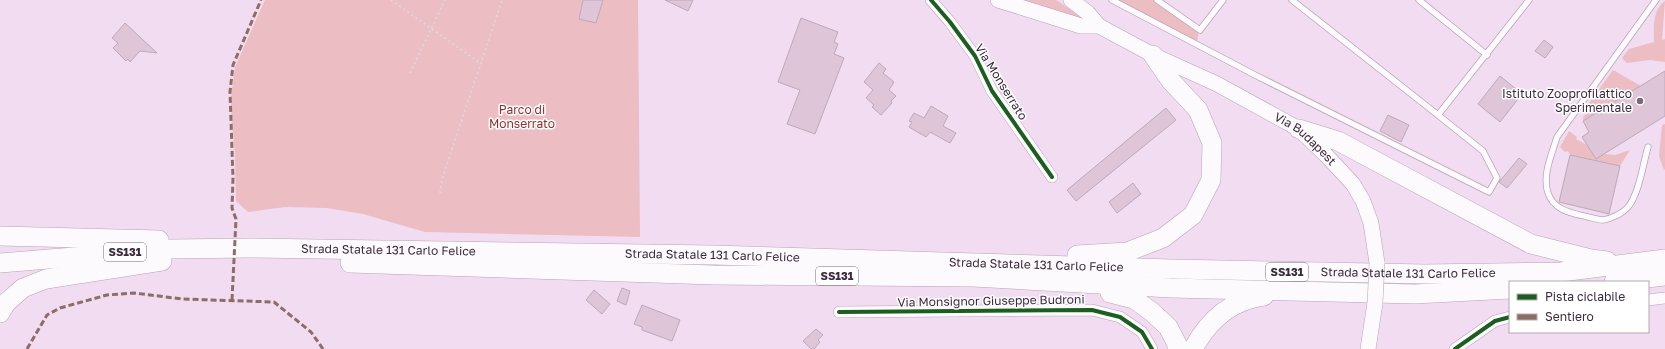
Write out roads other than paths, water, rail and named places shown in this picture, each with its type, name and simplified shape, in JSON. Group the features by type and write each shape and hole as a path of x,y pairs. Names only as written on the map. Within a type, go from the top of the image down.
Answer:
{"highway":[{"path":"944,262 1126,252 1163,238 1193,215 1211,180 1212,144 1198,110 1171,81 1153,55"},
{"path":"1299,129 1338,141 1531,244 1591,259 1630,264"},
{"path":"0,236 173,240 250,248"},
{"name":"Strada Statale 131 Carlo Felice","path":"0,263 171,250 250,248 713,255 1172,269 1425,274 1561,272 1665,259"},
{"path":"0,313 6,303 23,288 46,279 165,260"},
{"name":"Strada Statale 131 Carlo Felice","path":"0,274 165,260 293,261 714,275 973,277 1171,288 1415,294 1509,289"},
{"path":"1622,281 1665,276"},
{"path":"973,277 1110,293 1134,299 1168,327 1177,344 1177,349"},
{"path":"1193,349 1202,333 1224,310 1250,298 1310,291"}],"main road":[{"name":"Via Budapest","path":"998,0 1081,26 1099,26"},
{"name":"Via Budapest","path":"1071,0 1088,13 1099,26 1153,55 1217,84 1299,129 1326,154 1353,184 1363,202 1371,223 1377,262 1375,303 1368,349"}],"street":[{"name":"Via Monserrato","path":"931,0 950,22 975,56 992,91 1052,177"},
{"path":"1649,300 1665,298"},
{"name":"Via Monsignor Giuseppe Budroni","path":"840,312 1092,310 1120,317 1142,332 1152,349"},
{"path":"1455,349 1495,321 1509,317"}],"lane":[{"path":"1112,0 1255,75 1489,192 1497,178 1483,151 1292,0"},
{"path":"1157,0 1200,30 1223,0"},
{"path":"1419,0 1486,55"},
{"path":"1438,115 1529,0"},
{"path":"1648,147 1633,201 1626,209 1614,216 1603,220 1569,213 1560,209 1548,195 1546,183 1550,158 1557,137 1656,0"}],"place":[{"name":"Istituto Zooprofilattico Sperimentale","path":"1640,101"}],"park label":[{"name":"Parco di Monserrato","path":"522,117"}]}
